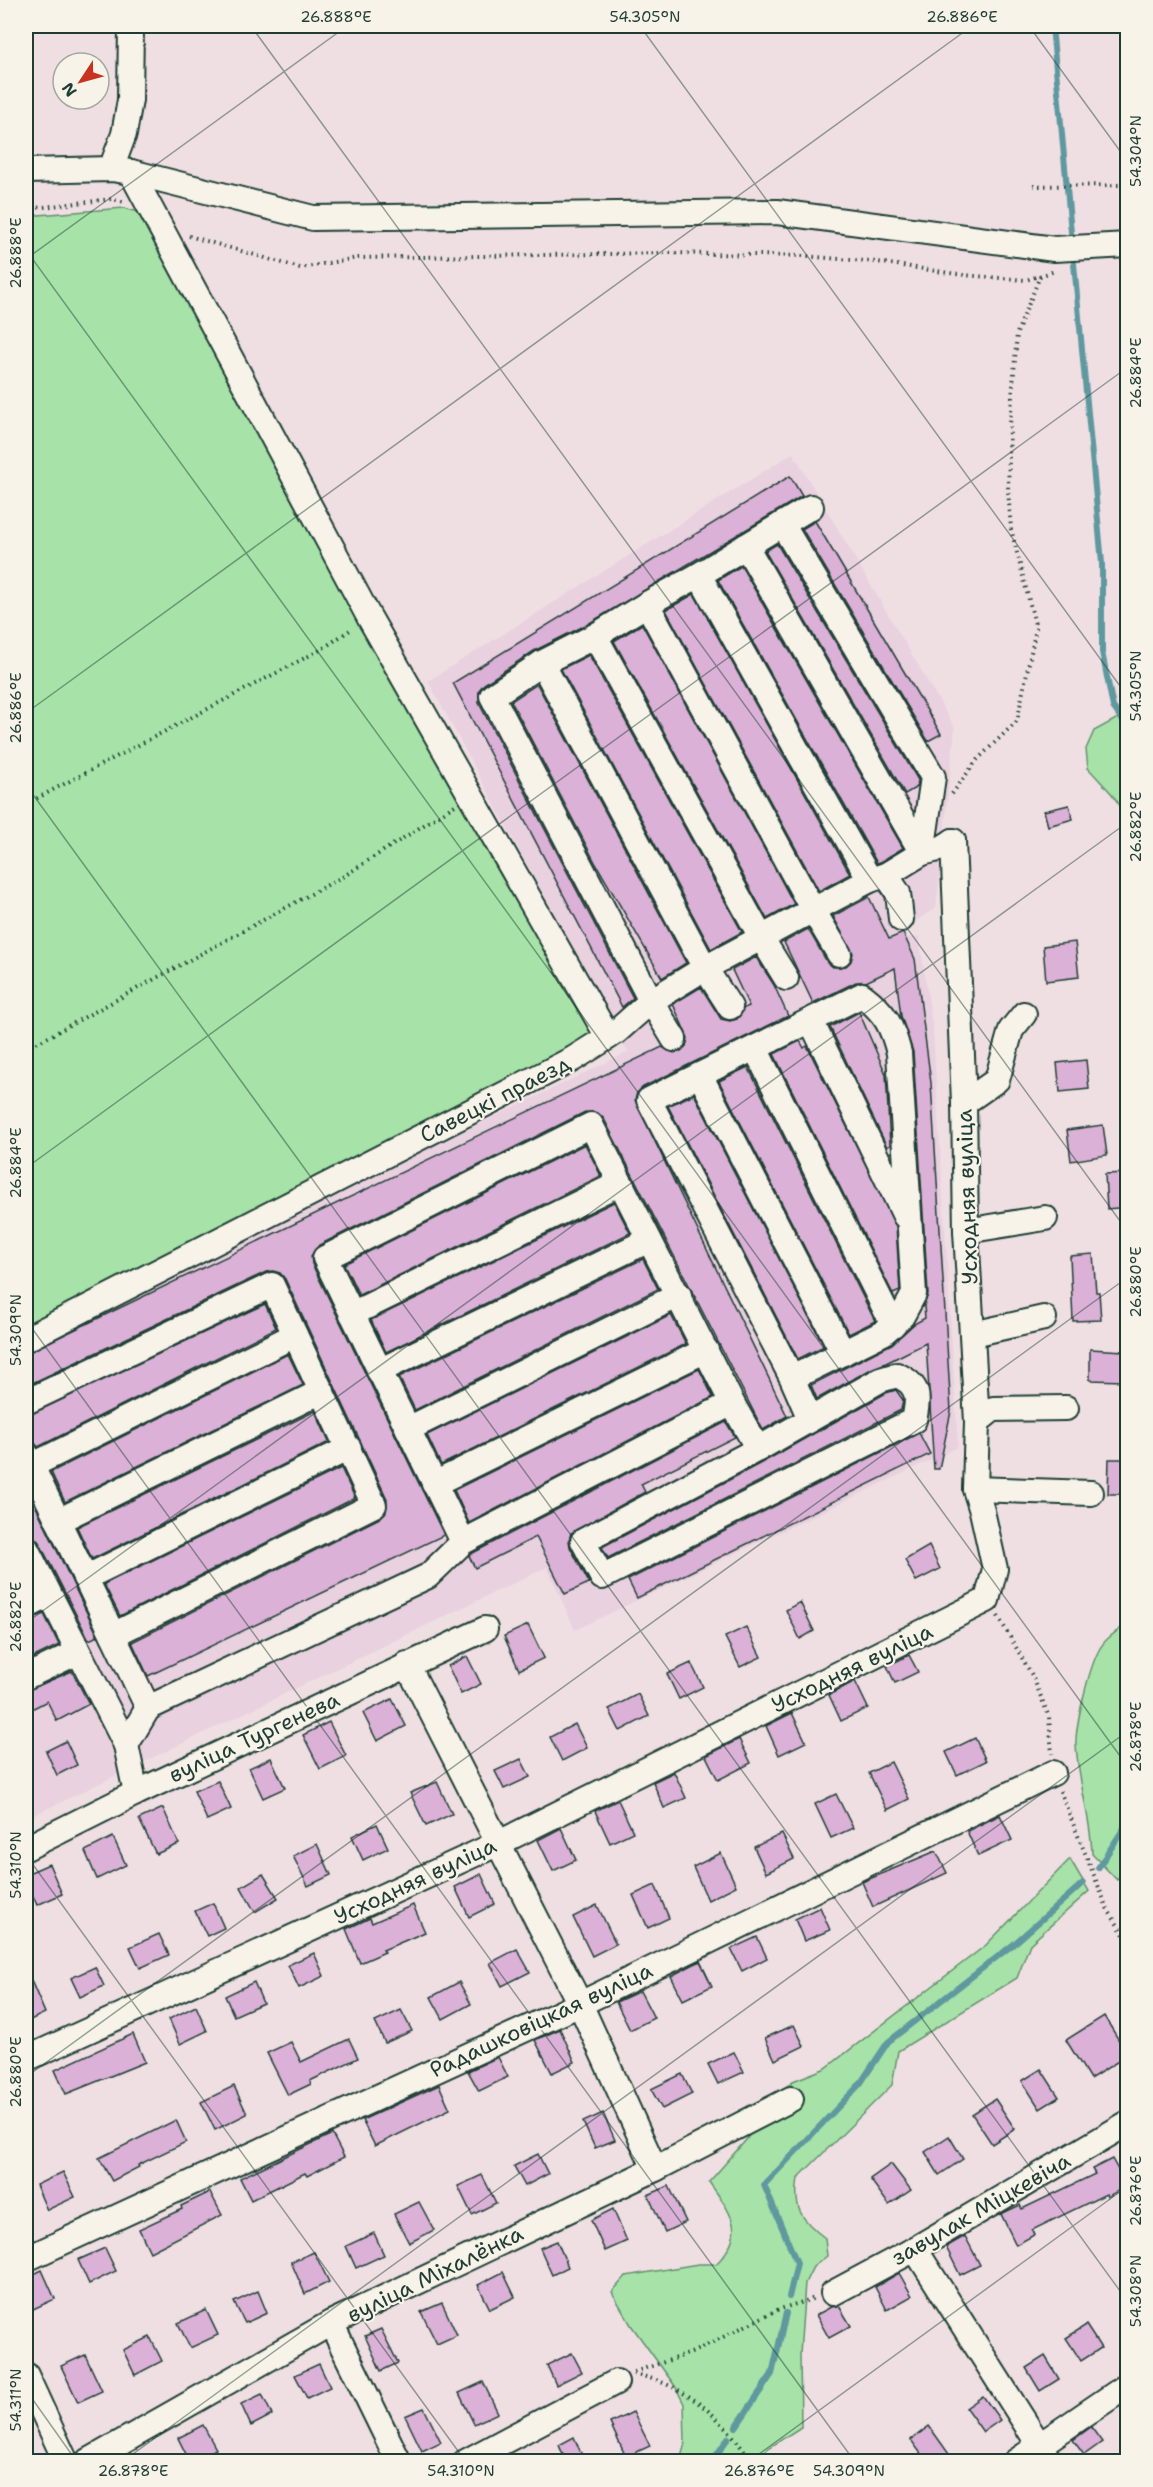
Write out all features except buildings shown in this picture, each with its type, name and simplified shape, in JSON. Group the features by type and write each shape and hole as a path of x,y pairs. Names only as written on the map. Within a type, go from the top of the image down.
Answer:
{"street":[{"path":"131,26 130,99 121,171 154,215 369,617 608,1037"},
{"path":"26,171 121,171 313,218 777,212 1058,259 1128,245"},
{"path":"674,1039 651,1001 492,696 542,663 595,636 811,507"},
{"path":"782,524 933,777 922,853"},
{"path":"746,546 922,853"},
{"path":"699,575 878,877 898,893 902,920"},
{"path":"646,604 839,954"},
{"path":"595,636 762,939 786,978"},
{"path":"542,663 705,968 730,1007"},
{"name":"Савецкі праезд","path":"26,1340 573,1059 608,1037 651,1001 705,968 922,853 942,848 953,841"},
{"name":"Усходняя вуліца","path":"26,2059 499,1844 987,1600 994,1569 975,1489 977,1422 966,1231 964,1103 953,841"},
{"path":"792,1378 883,1333 902,1316 914,1294 899,1053 892,1027 877,1007 862,995 649,1100 792,1378 810,1419"},
{"path":"964,1103 997,1080 1011,1030 1024,1014"},
{"path":"811,1021 910,1227"},
{"path":"754,1048 894,1325"},
{"path":"700,1075 843,1353"},
{"path":"463,1542 325,1258 591,1125 732,1403 758,1449"},
{"path":"352,1314 620,1183"},
{"path":"966,1231 1045,1218"},
{"path":"379,1371 649,1240"},
{"path":"26,1402 272,1285 374,1505 112,1635"},
{"path":"408,1429 679,1295"},
{"path":"973,1334 1044,1318"},
{"path":"148,1708 28,1460 295,1335"},
{"path":"434,1484 706,1350"},
{"path":"897,1375 909,1381 919,1398 914,1420 602,1577 584,1541 758,1449 880,1380 897,1375"},
{"path":"58,1521 322,1391"},
{"path":"126,1745 148,1708 428,1576 463,1542 732,1403"},
{"path":"977,1422 993,1409 1066,1408"},
{"path":"85,1578 349,1448"},
{"path":"975,1489 1091,1493"},
{"path":"26,1548 126,1745 136,1793"},
{"path":"26,1607 50,1595"},
{"name":"вуліца Тургенева","path":"26,1848 136,1793 485,1629"},
{"path":"26,1677 78,1652"},
{"path":"408,1664 580,2004 655,2169"},
{"name":"Радашковіцкая вуліца","path":"26,2259 580,2004 1053,1773"},
{"name":"вуліца Міхалёнка","path":"87,2462 332,2323 655,2169 791,2099"},
{"name":"завулак Міцкевіча","path":"833,2294 915,2249 1128,2124"},
{"path":"915,2249 1044,2454"},
{"path":"332,2323 399,2462"},
{"path":"26,2375 66,2462"},
{"path":"465,2462 624,2377"},
{"path":"1015,2462 1044,2454 1128,2385"}],"path":[{"path":"1033,186 1126,185"},
{"path":"26,209 112,199 137,205 154,215"},
{"path":"184,234 300,268 357,258 666,253 803,256 877,262 963,275 1026,280 1041,275 1058,259"},
{"path":"949,798 977,760 1017,721 1036,628 1011,529 1008,490 1010,424 1017,333 1041,275 1058,259"},
{"path":"26,804 322,649 369,617"},
{"path":"26,1049 344,876 471,795"},
{"path":"624,2377 691,2353 785,2307 833,2294"},
{"path":"624,2377 664,2382 700,2404 722,2422 751,2462"}],"shaded area":[{"path":"793,453 955,728 936,908 890,938 919,937 933,1030 958,1447 575,1630 547,1567 26,1819 26,1343 628,1052 428,681"}],"green space":[{"path":"124,208 149,215 599,1035 26,1329 26,216"},
{"path":"1127,713 1127,816 1112,794 1088,768 1086,749 1094,731"},
{"path":"1127,1624 1128,1865 1117,1880 1092,1854 1077,1759 1076,1736 1083,1698 1098,1652 1107,1640"},
{"path":"1070,1859 1089,1891 1030,1944 1017,1978 898,2051 892,2085 798,2178 798,2205 805,2219 825,2238 827,2256 813,2267 805,2283 800,2354 801,2427 752,2461 680,2461 685,2443 684,2404 675,2386 631,2325 612,2292 626,2276 698,2264 716,2264 726,2253 734,2232 733,2223 724,2203 709,2182 746,2140 777,2094 793,2081 826,2068 986,1945"}],"waterway":[{"path":"1052,26 1072,243"},
{"path":"1073,253 1102,563 1102,652 1113,707 1128,728"},
{"path":"1098,1868 1128,1822"},
{"path":"789,2297 797,2263 764,2185 860,2084 888,2042 1015,1943 1083,1883"},
{"path":"736,2427 772,2374 786,2313"},
{"path":"712,2462 728,2438"}]}
